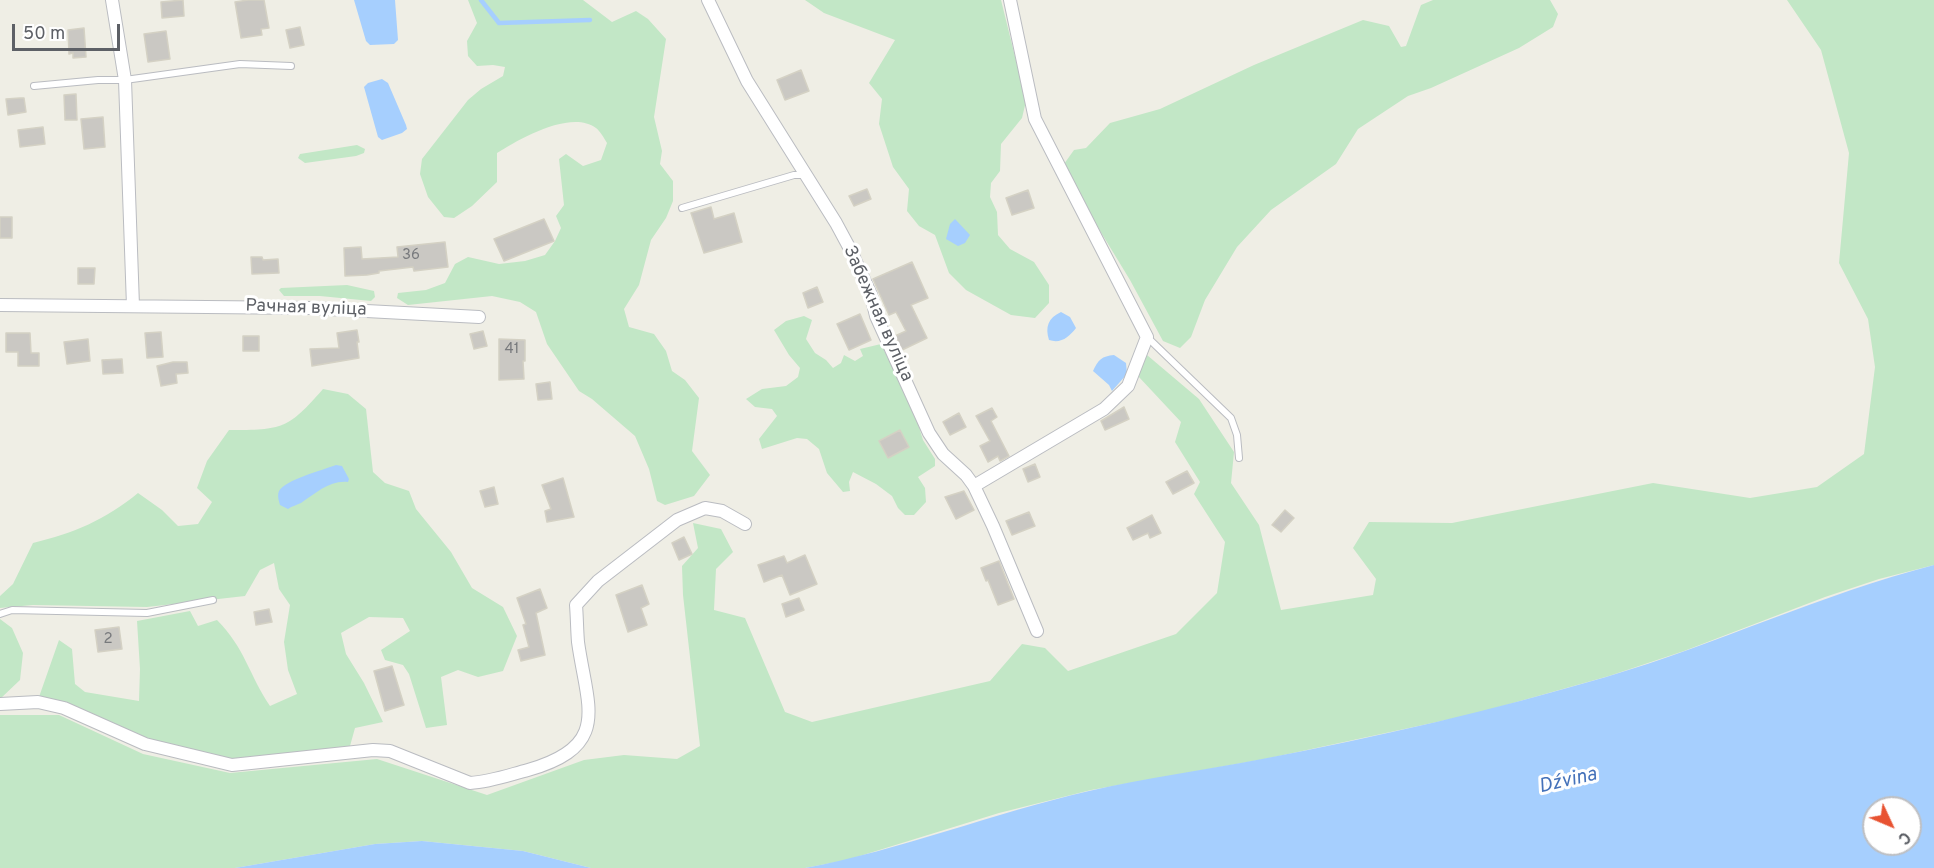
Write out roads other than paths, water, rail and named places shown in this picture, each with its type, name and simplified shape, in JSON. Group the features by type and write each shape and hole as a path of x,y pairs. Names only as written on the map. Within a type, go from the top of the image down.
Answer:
{"street":[{"path":"112,0 125,80 133,306"},
{"name":"Забежная вуліца","path":"708,0 747,81 850,249 871,295 876,316 929,433 944,454 974,486 1037,631"},
{"path":"974,486 1104,409 1128,386 1147,337 1035,119 1010,0"},
{"name":"Рачная вуліца","path":"0,305 310,308 479,317"},
{"path":"0,704 38,702 64,708 145,744 232,765 382,750 390,751 470,783 483,782 537,767 562,757 587,731 590,717 589,695 578,642 576,605 598,581 677,520 705,507 722,511 745,524"}],"lane":[{"path":"34,86 125,80 240,64 291,66"},
{"path":"682,208 794,175 806,174"},
{"path":"1147,337 1231,418 1237,435 1239,458"},
{"path":"0,614 12,610 147,613 213,600"}],"water":[{"path":"354,0 395,0 398,40 394,44 370,45 366,41"},
{"path":"382,79 388,83 407,129 382,140 378,137 364,87 368,83"},
{"path":"955,219 970,235 965,243 958,246 946,239 950,224"},
{"path":"1061,312 1070,317 1076,328 1064,339 1049,340 1047,331 1049,323"},
{"path":"1114,355 1126,363 1127,374 1112,391 1109,385 1093,371 1101,359"},
{"path":"336,465 342,466 349,479 348,482 329,485 288,509 280,505 278,493 283,487 296,479"},
{"name":"Dźvina","path":"1934,565 1934,868 805,868 912,842 1089,791 1349,742 1521,701 1647,664 1851,590"},
{"path":"422,841 523,851 591,868 235,868 375,844"}],"waterway":[{"path":"481,0 499,23 590,20"}]}
